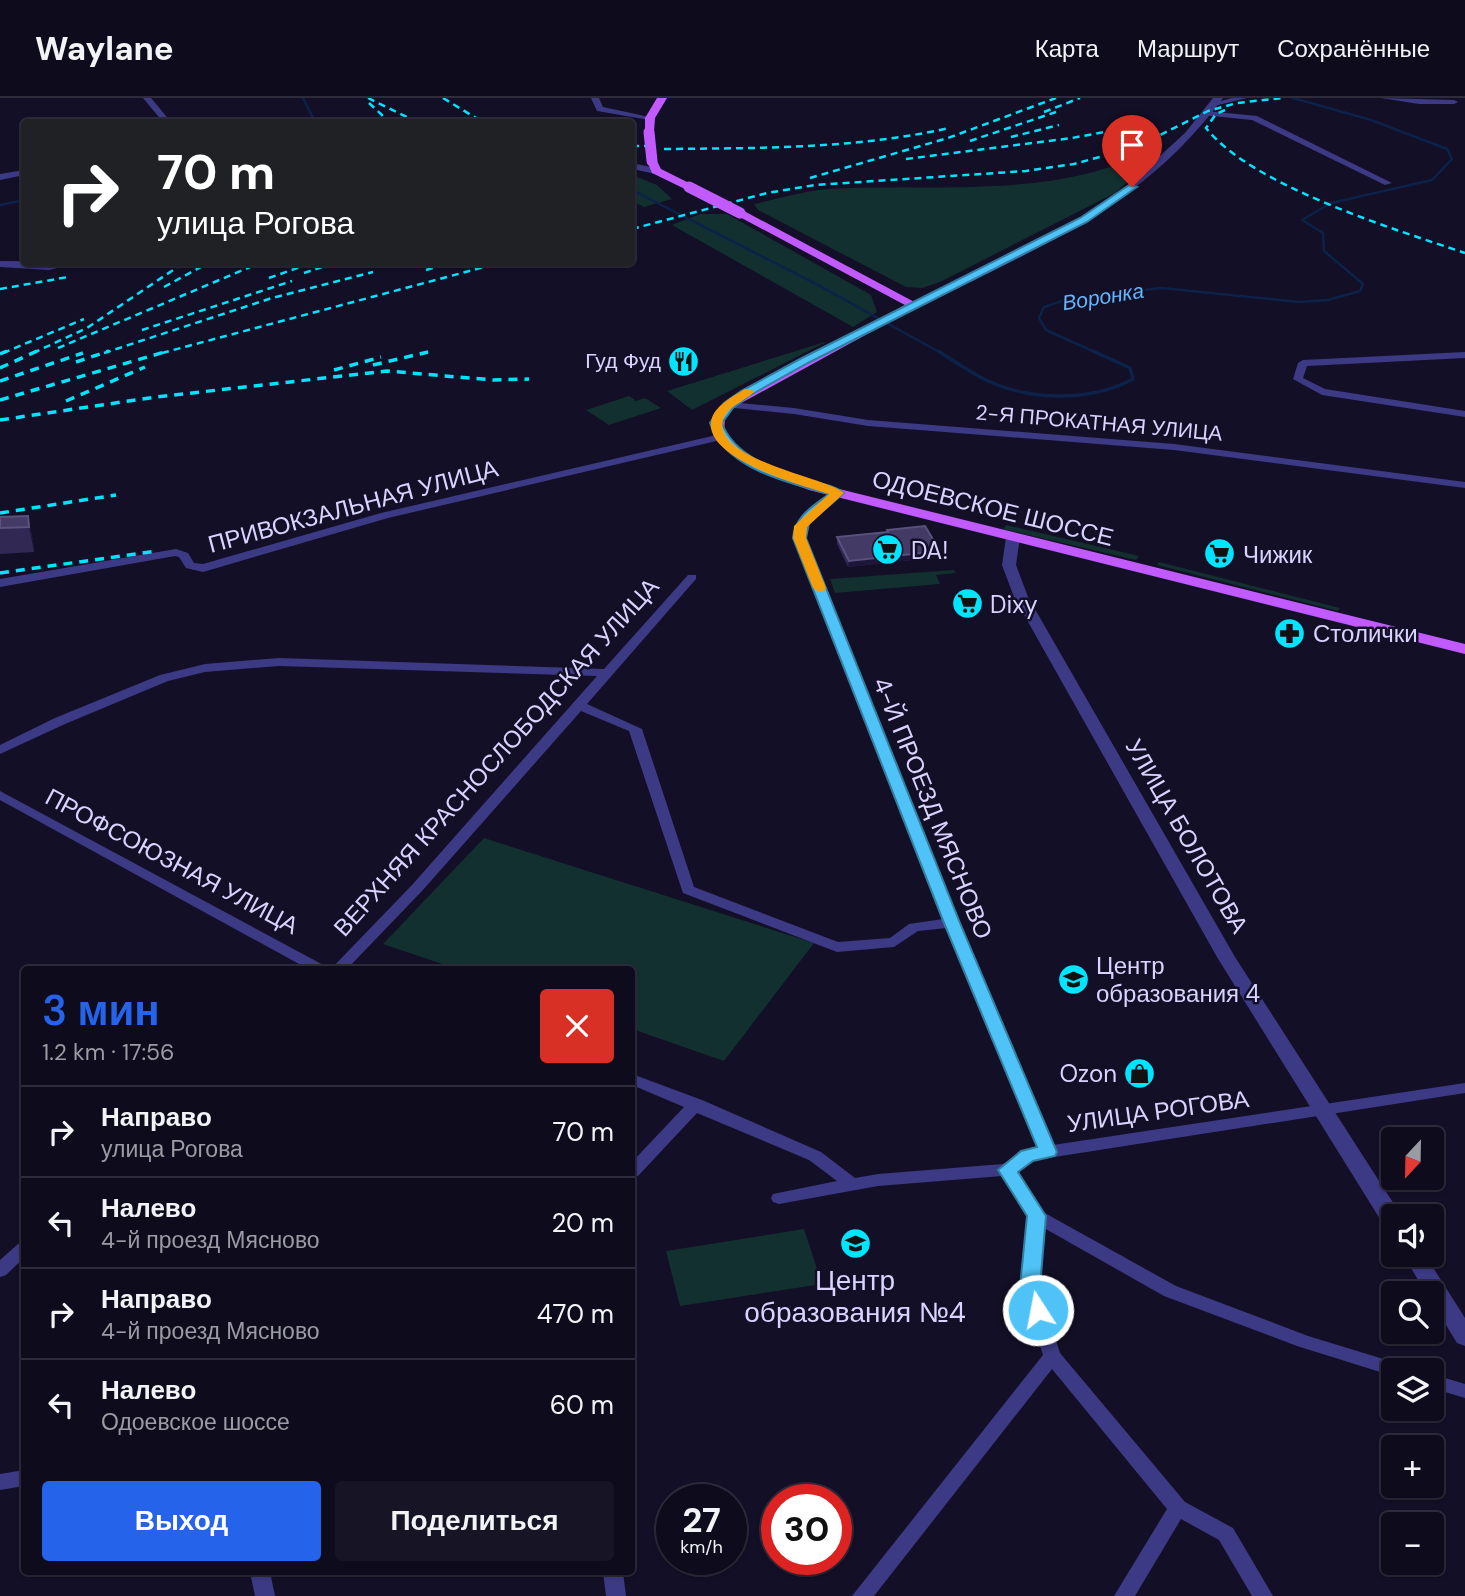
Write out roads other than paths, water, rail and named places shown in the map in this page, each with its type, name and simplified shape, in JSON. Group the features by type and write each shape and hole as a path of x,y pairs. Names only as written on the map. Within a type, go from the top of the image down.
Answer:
{"main road":[{"path":"662,98 650,118 649,132 654,166 914,305"},
{"path":"721,438 716,423 729,405 795,366 914,305"},
{"name":"ОДОЕВСКОЕ ШОССЕ","path":"721,438 735,451 772,472 838,493 1465,649"}],"street":[{"path":"147,98 164,119"},
{"path":"595,98 600,109 650,118"},
{"path":"914,305 1083,220 1132,187 1189,135 1213,105 1243,98"},
{"path":"1385,98 1419,102 1454,100 1463,106"},
{"path":"1213,105 1254,118 1388,183"},
{"path":"635,166 654,166"},
{"path":"0,177 21,174"},
{"path":"0,264 21,265"},
{"path":"33,266 55,266"},
{"path":"1465,355 1303,363 1298,379 1322,392 1465,414"},
{"name":"2-Я ПРОКАТНАЯ УЛИЦА","path":"729,405 794,411 868,423 1187,448 1465,485"},
{"name":"ПРИВОКЗАЛЬНАЯ УЛИЦА","path":"0,583 176,552 184,555 190,566 203,568 385,515 721,438"},
{"name":"4-Й ПРОЕЗД МЯСНОВО","path":"838,493 805,520 801,526 800,538 952,923 1048,1152"},
{"name":"УЛИЦА БОЛОТОВА","path":"1013,537 1009,565 1021,597 1226,957 1382,1204"},
{"name":"ВЕРХНЯЯ КРАСНОСЛОБОДСКАЯ УЛИЦА","path":"341,966 417,888 692,577"},
{"path":"0,750 60,721 164,678 205,668 279,662 606,673"},
{"path":"578,705 635,729 688,890 837,947 894,942 914,927 952,923"},
{"name":"ПРОФСОЮЗНАЯ УЛИЦА","path":"0,795 315,966"},
{"path":"635,1080 815,1156 853,1185"},
{"name":"УЛИЦА РОГОВА","path":"779,1198 878,1180 1007,1170 1027,1156 1048,1152 1465,1088"},
{"path":"635,1169 696,1104"},
{"path":"1007,1170 1037,1216 1170,1291 1303,1341 1381,1365"},
{"path":"1037,1216 1030,1287 1052,1356 1178,1508 1227,1534 1263,1596"},
{"path":"0,1270 21,1251"},
{"path":"1421,1267 1465,1337"},
{"path":"862,1596 1052,1356"},
{"path":"1444,1385 1465,1391"},
{"path":"0,1482 21,1478"},
{"path":"1124,1596 1178,1508"},
{"path":"261,1575 265,1596"},
{"path":"613,1575 616,1596"}],"waterway":[{"path":"303,98 314,119"},
{"name":"Воронка","path":"1097,353 1046,330 1039,318 1044,307 1071,298 1162,288 1299,302 1328,300 1360,291 1363,284 1324,251 1323,233 1302,220 1331,203 1432,180 1452,159 1447,149 1371,120 1293,98"},
{"name":"Воронка","path":"635,192 818,285 941,353"},
{"name":"Воронка","path":"0,205 21,201"},
{"name":"Воронка","path":"938,351 980,377 998,385 1036,395 1096,392 1133,379 1130,368 1093,351"}],"railway":[{"path":"368,98 411,119"},
{"path":"443,98 480,119"},
{"path":"810,178 948,138 1056,98"},
{"path":"1044,112 1080,98"},
{"path":"635,228 767,193 815,185 1026,171 1074,164 1136,147 1208,111 1237,103 1282,98"},
{"path":"369,103 382,115 383,119"},
{"path":"1225,110 1216,114 1206,128 1227,149 1256,169 1326,203 1465,253"},
{"path":"970,141 1056,112"},
{"path":"1011,137 1059,125"},
{"path":"664,149 843,144 949,128"},
{"path":"906,159 1072,138 1126,128"},
{"path":"635,146 645,146"},
{"path":"33,353 87,328 179,266"},
{"path":"164,287 203,266"},
{"path":"58,348 253,266"},
{"path":"269,278 303,266"},
{"path":"304,273 325,266"},
{"path":"426,270 439,266"},
{"path":"162,353 488,266"},
{"path":"104,353 272,298 373,272"},
{"path":"0,289 68,277"},
{"path":"142,330 292,281"},
{"path":"3,353 84,319"},
{"path":"0,354 7,351"},
{"path":"0,368 37,351"},
{"path":"76,362 109,351"},
{"path":"0,400 168,351"},
{"path":"373,365 428,352 424,353"},
{"path":"0,381 83,353"},
{"path":"334,370 381,357"},
{"path":"66,401 145,367"},
{"path":"0,420 156,397 387,371 493,380 529,379"},
{"path":"0,513 116,495"},
{"path":"0,573 157,551"}],"place":[{"name":"Гуд Фуд","path":"684,361"},
{"name":"DA!","path":"888,550"},
{"name":"Чижик","path":"1220,554"},
{"name":"Dixy","path":"967,604"},
{"name":"Столички","path":"1290,633"},
{"name":"Центр образования 4","path":"1073,979"},
{"name":"Ozon","path":"1140,1073"},
{"name":"Центр образования №4","path":"855,1243"}]}
